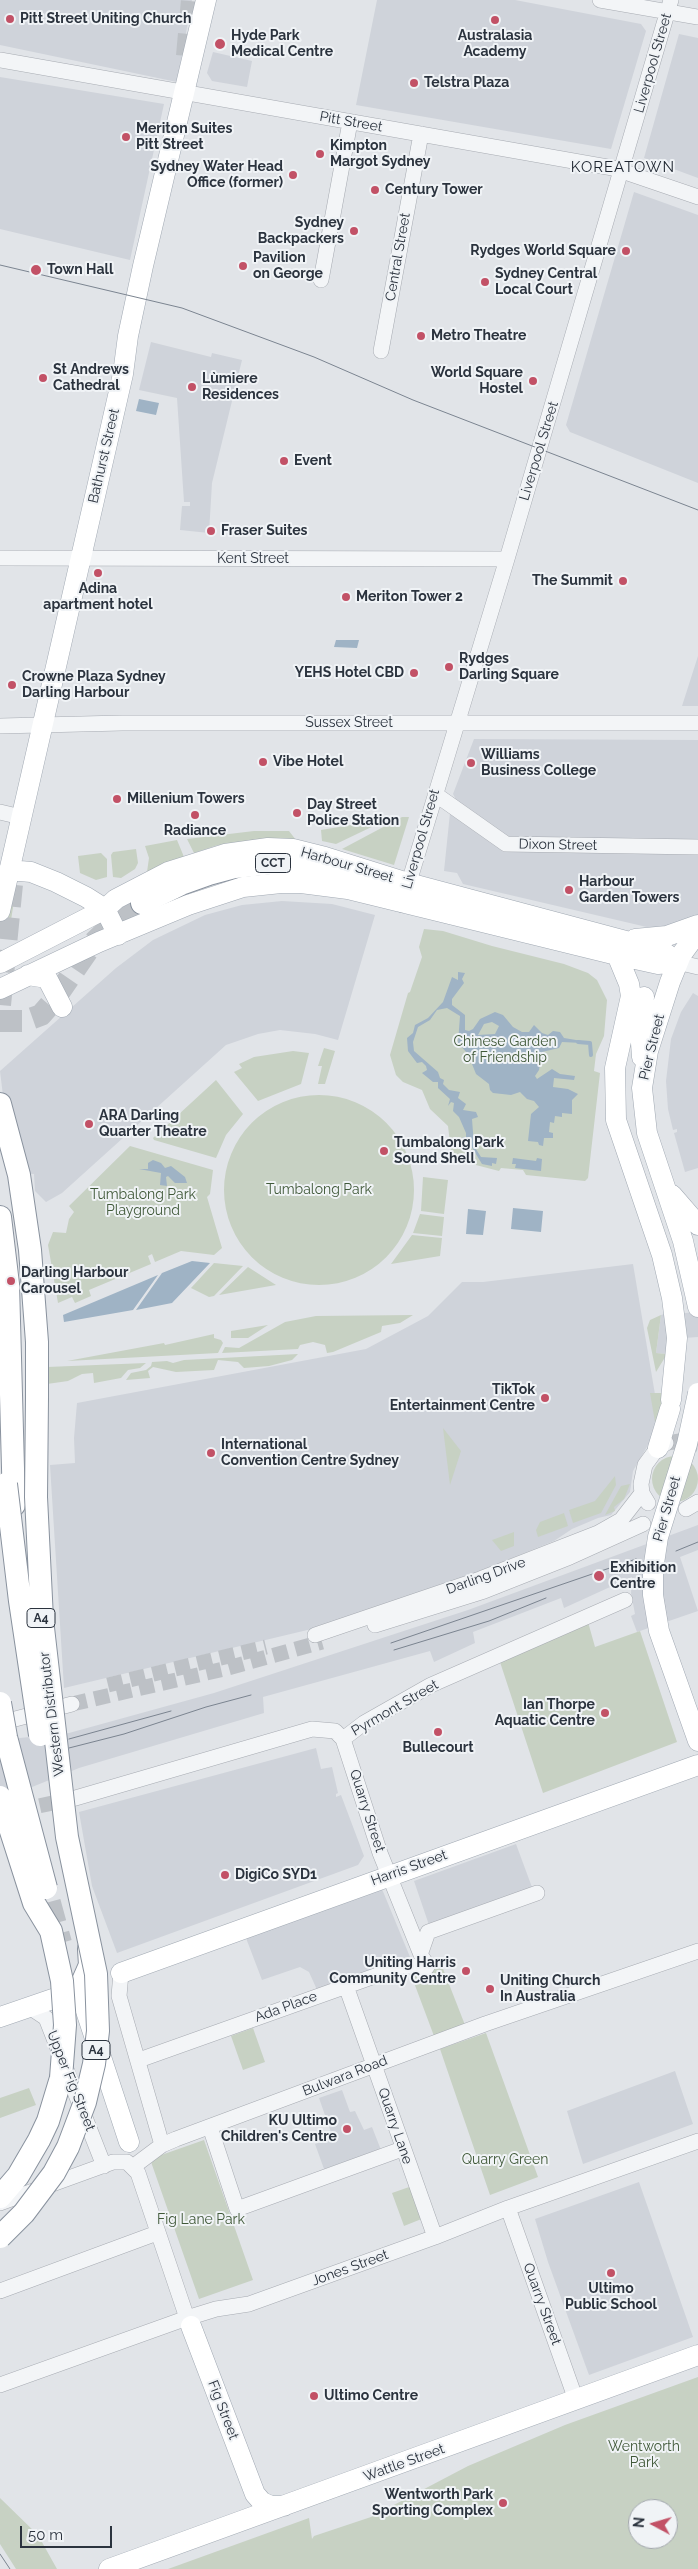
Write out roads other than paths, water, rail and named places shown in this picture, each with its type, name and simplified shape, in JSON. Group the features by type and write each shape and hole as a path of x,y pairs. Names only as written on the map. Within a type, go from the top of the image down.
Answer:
{"highway":[{"name":"CCT","path":"142,903 180,884 210,874 234,867 273,863 304,865 325,870 396,895 406,892"},
{"name":"Western Distributor","path":"0,1104 19,1175 34,1290 37,1351 36,1497 42,1619 67,1837 96,1974 98,2010 94,2064 85,2102 68,2147 54,2173 24,2213 0,2237"},
{"path":"0,1217 8,1284 14,1529 27,1610 87,1915 90,1965 79,1990"},
{"path":"0,1436 12,1545 35,1706 53,1799 67,1837"},
{"path":"0,1703 6,1737 48,1899 52,1931"},
{"name":"A4","path":"0,1797 34,1903 52,1931 62,1981 65,2025 61,2078 48,2121 18,2176 0,2197"}],"main road":[{"name":"Bathurst Street","path":"0,911 124,374 133,311 206,0"},
{"name":"Harbour Street","path":"0,963 105,909 116,899 168,872 245,850 293,849 325,857 406,892 620,948 663,952 677,962"},
{"path":"8,870 27,871 56,882 105,909 118,935"},
{"name":"Harbour Street","path":"0,989 188,905 253,886 280,883 406,892"},
{"path":"620,948 667,936 698,925"},
{"name":"Pier Street","path":"698,932 677,962 644,1056 643,1104 647,1133 691,1268 698,1307"},
{"path":"620,948 629,984 631,1006 620,1041 613,1086 616,1120 668,1275 677,1338 670,1405 662,1446"},
{"path":"620,948 634,970 643,991 644,1056"},
{"path":"28,975 47,978 62,1007"},
{"path":"664,1185 698,1225"},
{"name":"Pier Street","path":"698,1393 687,1444 658,1537 653,1570 653,1595 659,1631 674,1679 698,1741"},
{"name":"Harris Street","path":"120,1973 698,1765"},
{"path":"0,2018 79,1990 129,2142"},
{"name":"Fig Street","path":"189,2322 255,2494"},
{"name":"Wattle Street","path":"109,2569 241,2523 698,2356"},
{"path":"255,2494 262,2502 271,2506 284,2506"},
{"path":"241,2523 250,2513 255,2494"}],"street":[{"path":"600,0 670,6 698,17"},
{"name":"Liverpool Street","path":"406,892 507,559 670,6"},
{"name":"Pitt Street","path":"0,60 622,170 698,197"},
{"path":"321,280 350,122"},
{"name":"Central Street","path":"381,351 421,134"},
{"name":"Kent Street","path":"0,558 81,560 507,559"},
{"name":"Sussex Street","path":"0,726 122,723 698,723"},
{"name":"Dixon Street","path":"435,794 506,844 698,847"},
{"path":"0,812 21,817"},
{"name":"Harbour Street","path":"677,962 698,967"},
{"name":"Darling Drive","path":"643,1524 570,1558 484,1590 319,1638 480,1579 598,1532 621,1520 645,1498 641,1484 645,1465 662,1446"},
{"name":"Pyrmont Street","path":"72,1799 312,1730 335,1731 343,1739 364,1723 431,1685 625,1600"},
{"path":"0,1713 71,1699 0,1723"},
{"name":"Quarry Street","path":"343,1739 380,1853 424,1959"},
{"path":"424,1959 428,1932 537,1893"},
{"name":"Bulwara Road","path":"134,2166 162,2145 374,2065 698,1951"},
{"name":"Ada Place","path":"139,2060 403,1966 427,1967 424,1959"},
{"path":"120,1973 118,1996 139,2060 162,2145"},
{"name":"Quarry Lane","path":"346,1986 435,2237"},
{"name":"Upper Fig Street","path":"26,2008 34,2010 46,2018 104,2166"},
{"path":"210,2127 237,2209 402,2148"},
{"name":"Jones Street","path":"0,2385 189,2322 216,2309 249,2304 435,2237 508,2208 698,2141"},
{"path":"0,2204 121,2160 134,2166 189,2322"},
{"name":"Quarry Street","path":"508,2208 576,2400"},
{"path":"0,2291 157,2233"}],"water":[{"path":"139,399 159,403 156,415 136,411"},
{"path":"336,640 359,640 357,648 334,647"},
{"path":"588,894 625,895 625,901 588,901"},
{"path":"458,972 465,973 462,979 464,983 452,999 452,1005 465,1015 465,1030 473,1029 480,1019 495,1012 503,1015 513,1027 522,1032 529,1032 534,1025 542,1033 548,1035 553,1031 560,1032 564,1038 582,1041 582,1043 562,1042 559,1048 542,1052 539,1070 535,1076 537,1079 552,1069 560,1074 575,1076 574,1080 554,1078 553,1087 568,1089 578,1094 572,1100 572,1114 562,1113 562,1117 555,1116 554,1123 550,1122 549,1132 553,1133 553,1138 544,1138 543,1146 539,1145 538,1142 528,1141 531,1114 539,1107 534,1101 527,1099 520,1092 511,1095 493,1093 490,1090 489,1084 476,1074 468,1054 458,1043 460,1016 447,1008 437,1010 430,1020 418,1027 413,1042 414,1051 438,1072 440,1078 444,1080 443,1084 449,1090 460,1092 458,1098 466,1104 463,1110 476,1112 478,1117 472,1119 474,1146 481,1157 497,1158 496,1164 492,1163 492,1166 482,1164 468,1141 461,1142 463,1137 466,1137 466,1133 459,1117 453,1111 454,1103 451,1102 448,1106 450,1099 438,1088 438,1082 433,1082 422,1073 427,1070 426,1066 422,1062 417,1063 408,1051 407,1038 413,1033 415,1025 428,1018 443,1002 452,977 458,980","holes":["492,1022 499,1026 495,1034 478,1035 484,1024"]},
{"path":"513,1158 536,1161 537,1158 542,1159 541,1171 515,1168 516,1164 512,1164"},
{"path":"153,1160 161,1163 165,1168 171,1166 185,1177 187,1183 175,1183 168,1176 166,1177 167,1186 160,1185 161,1173 139,1169 148,1169 148,1163"},
{"path":"513,1208 543,1211 541,1232 511,1229"},
{"path":"468,1209 486,1211 483,1235 466,1234"},
{"path":"192,1261 210,1263 172,1303 136,1310 162,1273"},
{"path":"158,1275 133,1310 64,1322 63,1315"}],"waterway":[{"path":"578,1042 590,1043 591,1055"}],"tunnel":[{"path":"187,56 192,0"},
{"path":"0,1005 12,884"},
{"path":"0,1021 24,1021 41,1015 54,1000 93,943 117,920 142,903"},
{"path":"667,1443 680,1441 698,1444"},
{"path":"72,1704 224,1669 322,1642"},
{"path":"108,1685 266,1647"},
{"path":"18,1813 34,1807 71,1799"},
{"path":"41,1870 61,1943"}],"tram line":[{"path":"0,265 182,308 314,357 413,400 698,510"},
{"path":"676,1551 698,1542"},
{"path":"391,1643 636,1559"},
{"path":"394,1650 489,1621 546,1598"},
{"path":"69,1748 124,1734 206,1707 251,1695"},
{"path":"69,1739 171,1711"},
{"path":"0,2554 10,2569"}],"place":[{"name":"Pitt Street Uniting Church","path":"10,19"},
{"name":"Australasia Academy","path":"495,20"},
{"name":"Hyde Park Medical Centre","path":"220,44"},
{"name":"Telstra Plaza","path":"414,83"},
{"name":"Meriton Suites Pitt Street","path":"126,137"},
{"name":"Kimpton Margot Sydney","path":"320,154"},
{"name":"Sydney Water Head Office (former)","path":"293,175"},
{"name":"Century Tower","path":"375,190"},
{"name":"Sydney Backpackers","path":"354,231"},
{"name":"Rydges World Square","path":"626,251"},
{"name":"Pavilion on George","path":"243,266"},
{"name":"Town Hall","path":"36,270"},
{"name":"Sydney Central Local Court","path":"485,282"},
{"name":"Metro Theatre","path":"421,336"},
{"name":"St Andrews Cathedral","path":"43,378"},
{"name":"World Square Hostel","path":"533,381"},
{"name":"Lùmiere Residences","path":"192,387"},
{"name":"Event","path":"284,461"},
{"name":"Fraser Suites","path":"211,531"},
{"name":"Adina apartment hotel","path":"98,573"},
{"name":"The Summit","path":"623,581"},
{"name":"Meriton Tower 2","path":"346,597"},
{"name":"Rydges Darling Square","path":"449,667"},
{"name":"YEHS Hotel CBD","path":"414,673"},
{"name":"Crowne Plaza Sydney Darling Harbour","path":"12,685"},
{"name":"Vibe Hotel","path":"263,762"},
{"name":"Williams Business College","path":"471,763"},
{"name":"Millenium Towers","path":"117,799"},
{"name":"Day Street Police Station","path":"297,813"},
{"name":"Radiance","path":"195,815"},
{"name":"Harbour Garden Towers","path":"569,890"},
{"name":"ARA Darling Quarter Theatre","path":"89,1124"},
{"name":"Tumbalong Park Sound Shell","path":"384,1151"},
{"name":"Darling Harbour Carousel","path":"11,1281"},
{"name":"TikTok Entertainment Centre","path":"545,1398"},
{"name":"International Convention Centre Sydney","path":"211,1453"},
{"name":"Exhibition Centre","path":"599,1576"},
{"name":"Ian Thorpe Aquatic Centre","path":"605,1713"},
{"name":"Bullecourt","path":"438,1732"},
{"name":"DigiCo SYD1","path":"225,1875"},
{"name":"Uniting Harris Community Centre","path":"466,1971"},
{"name":"Uniting Church In Australia","path":"490,1989"},
{"name":"KU Ultimo Children's Centre","path":"347,2129"},
{"name":"Ultimo Public School","path":"611,2273"},
{"name":"Ultimo Centre","path":"314,2396"},
{"name":"Wentworth Park Sporting Complex","path":"503,2503"}],"district":[{"name":"KOREATOWN","path":"623,167"}],"park label":[{"name":"Chinese Garden of Friendship","path":"505,1050"},
{"name":"Tumbalong Park","path":"319,1190"},
{"name":"Tumbalong Park Playground","path":"143,1204"},
{"name":"Quarry Green","path":"505,2160"},
{"name":"Fig Lane Park","path":"201,2220"},
{"name":"Wentworth Park","path":"644,2456"}]}
